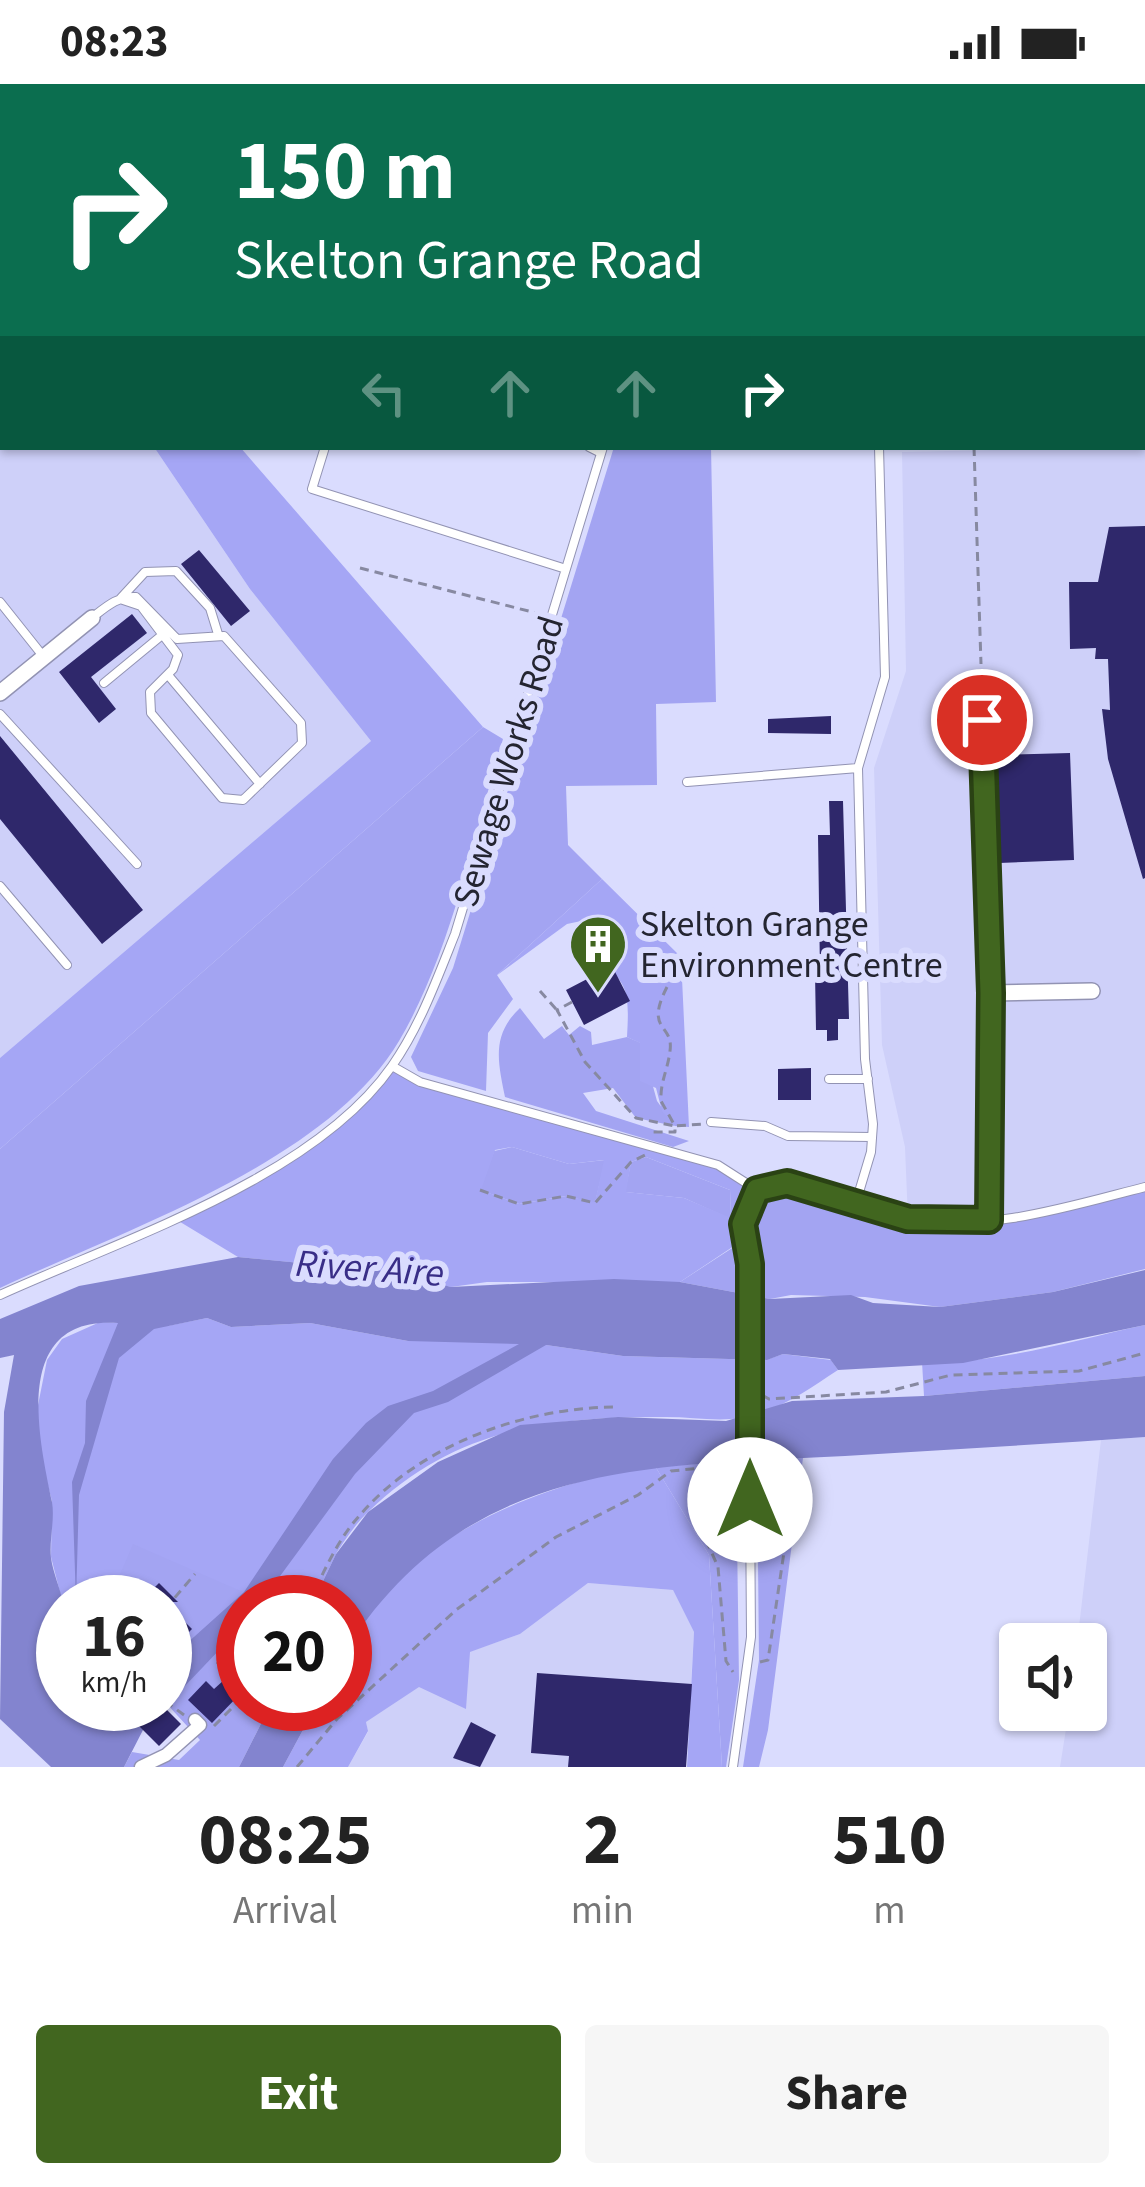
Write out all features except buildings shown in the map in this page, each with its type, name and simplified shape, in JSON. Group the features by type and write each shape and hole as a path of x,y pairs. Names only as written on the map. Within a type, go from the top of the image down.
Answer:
{"street":[{"path":"0,693 92,618"},
{"path":"981,678 991,993 989,1220"},
{"path":"991,993 1092,991"},
{"path":"141,1767 166,1755 198,1722"}],"lane":[{"path":"325,450 312,489 566,568"},
{"name":"Sewage Works Road","path":"0,1295 278,1166 357,1107 392,1066 425,1008 455,934 602,450"},
{"path":"856,1202 872,1137 858,768 885,677 879,450"},
{"path":"92,618 155,567 176,571 210,608 218,635"},
{"path":"120,599 141,606 183,641 218,635 232,642 304,728 302,742 243,800 222,798 148,708 150,692 168,675 178,655 167,631"},
{"path":"0,602 44,657"},
{"path":"104,683 167,631"},
{"path":"168,675 261,784"},
{"path":"0,714 137,864"},
{"path":"687,782 858,768"},
{"path":"0,886 67,965"},
{"path":"392,1066 420,1082 718,1165 757,1190 787,1183 908,1219 989,1220 1145,1187"},
{"path":"829,1079 868,1078"},
{"path":"711,1122 765,1126 788,1136 872,1137"},
{"path":"734,1767 748,1664 750,1264 743,1224 757,1190"}],"path":[{"path":"974,450 981,678"},
{"path":"360,568 551,617"},
{"path":"480,1190 519,1204 566,1196 596,1203 631,1162 646,1157 652,1128 675,1132 661,1101 660,1086 671,1049 656,1023 656,1007 667,987"},
{"path":"540,992 557,1010 585,1062 636,1118 675,1126 711,1122"},
{"path":"557,1010 572,1002"},
{"path":"754,1384 769,1399 886,1392 951,1376 1079,1371 1145,1353"},
{"path":"322,1575 361,1513 457,1447 499,1425 549,1412 617,1407"},
{"path":"297,1767 337,1719 486,1586 556,1537 638,1495 670,1472 773,1464 789,1480 767,1660 748,1664"},
{"path":"764,1506 773,1509 790,1500"},
{"path":"706,1540 718,1567 726,1661 744,1696"},
{"path":"192,1578 195,1574"},
{"path":"192,1719 216,1724"}],"shaded area":[{"path":"0,450 156,450 250,589 371,741 0,1058"},
{"path":"156,450 243,450 483,727 0,1149 0,1058 371,741 250,589"},
{"path":"613,450 711,450 716,702 656,704 657,785 566,786 568,845 602,879 497,975 513,999 488,1033 486,1091 418,1071 411,1057 453,968"},
{"path":"1145,450 1145,1192 970,1229 908,1219 905,1147 882,1045 874,768 906,671 902,452"},
{"path":"483,727 503,739 460,893 417,1006 399,1041 366,1084 324,1122 219,1188 0,1288 0,1149"},
{"path":"602,879 681,957 689,1127 675,1126 662,1111 656,1088 640,1081 640,1043 627,1037 626,994 618,978 585,952 595,936 586,920 567,924 496,976"},
{"path":"520,1008 544,1039 562,1026 569,1035 580,1026 591,1032 592,1045 627,1037 641,1043 657,1101 675,1126 636,1118 613,1088 583,1093 596,1111 689,1141 673,1147 505,1097 501,1039"},
{"path":"392,1066 420,1082 718,1165 757,1190 749,1202 743,1240 680,1282 487,1282 451,1287 371,1270 238,1257 172,1217 314,1144","holes":["512,1147 569,1164 604,1160 595,1202 566,1196 519,1204 481,1190 495,1150","646,1157 730,1190 731,1218 684,1198 626,1192 631,1162"]},
{"path":"512,1147 569,1164 605,1160 595,1203 566,1196 519,1204 480,1190 494,1151"},
{"path":"646,1157 730,1190 731,1219 684,1198 625,1192 631,1162"},
{"path":"787,1183 908,1219 979,1222 1145,1187 1145,1269 1053,1292 940,1307 865,1297 770,1299 680,1282 743,1241 749,1202 765,1184"},
{"name":"River Aire","path":"238,1257 393,1272 451,1287 614,1279 680,1282 770,1299 851,1295 873,1303 940,1307 1053,1292 1145,1270 1145,1325 963,1363 838,1370 830,1359 783,1354 767,1360 623,1356 546,1345 448,1402 414,1413 355,1474 281,1575 255,1575 333,1459 366,1423 388,1406 433,1391 519,1344 408,1341 310,1323 231,1327 207,1318 154,1329 119,1358 79,1495 75,1575 72,1482 85,1443 86,1401 118,1323 84,1326 60,1339 46,1360 40,1386 56,1575 36,1575 36,1731 142,1731 124,1767 51,1767 0,1719 4,1412 14,1355 0,1358 0,1319 79,1286"},
{"path":"207,1318 231,1327 310,1323 408,1341 511,1340 623,1356 766,1360 783,1354 831,1360 838,1370 789,1401 746,1417 584,1420 545,1424 470,1445 401,1484 368,1512 322,1575 216,1575 216,1580 133,1544 120,1575 56,1575 51,1557 52,1501 38,1448 37,1410 47,1360 62,1339 100,1322 167,1326"},
{"path":"1145,1325 1145,1376 924,1396 922,1362 1006,1355"},
{"path":"1145,1376 1145,1437 630,1472 565,1486 503,1508 446,1542 393,1588 372,1616 372,1575 326,1575 368,1512 438,1462 520,1425 618,1417 726,1421 792,1401 924,1396"},
{"path":"1145,1437 1145,1767 1060,1767 1066,1731 1107,1731 1107,1623 1079,1623 1101,1440"},
{"path":"803,1458 768,1730 759,1767 743,1767 759,1660 757,1460"},
{"path":"101,1459 336,1554 326,1575 216,1575 216,1731 257,1731 239,1767 124,1767 132,1752 179,1760 200,1740 192,1731 192,1575 95,1575"},
{"path":"736,1462 739,1680 726,1767 722,1767 709,1555 655,1466"},
{"path":"655,1466 709,1555 722,1767 687,1767 694,1632 673,1590 588,1583 520,1634 470,1652 466,1709 419,1687 372,1718 372,1606 398,1577 477,1522 523,1501 614,1473"},
{"path":"588,1583 673,1590 694,1632 686,1767 348,1767 372,1731 372,1717 382,1708 469,1652 520,1634"},
{"name":"River Aire","path":"216,1617 216,1653 192,1679 192,1639"},
{"path":"257,1731 302,1731 283,1767 239,1767"},
{"path":"302,1731 368,1731 348,1767 283,1767"}],"place":[{"name":"Skelton Grange Environment Centre","path":"598,995"}],"route":[{"path":"750,1500 750,1264 743,1224 757,1190 765,1184 787,1183 908,1219 989,1220 991,993 982,720"}]}
